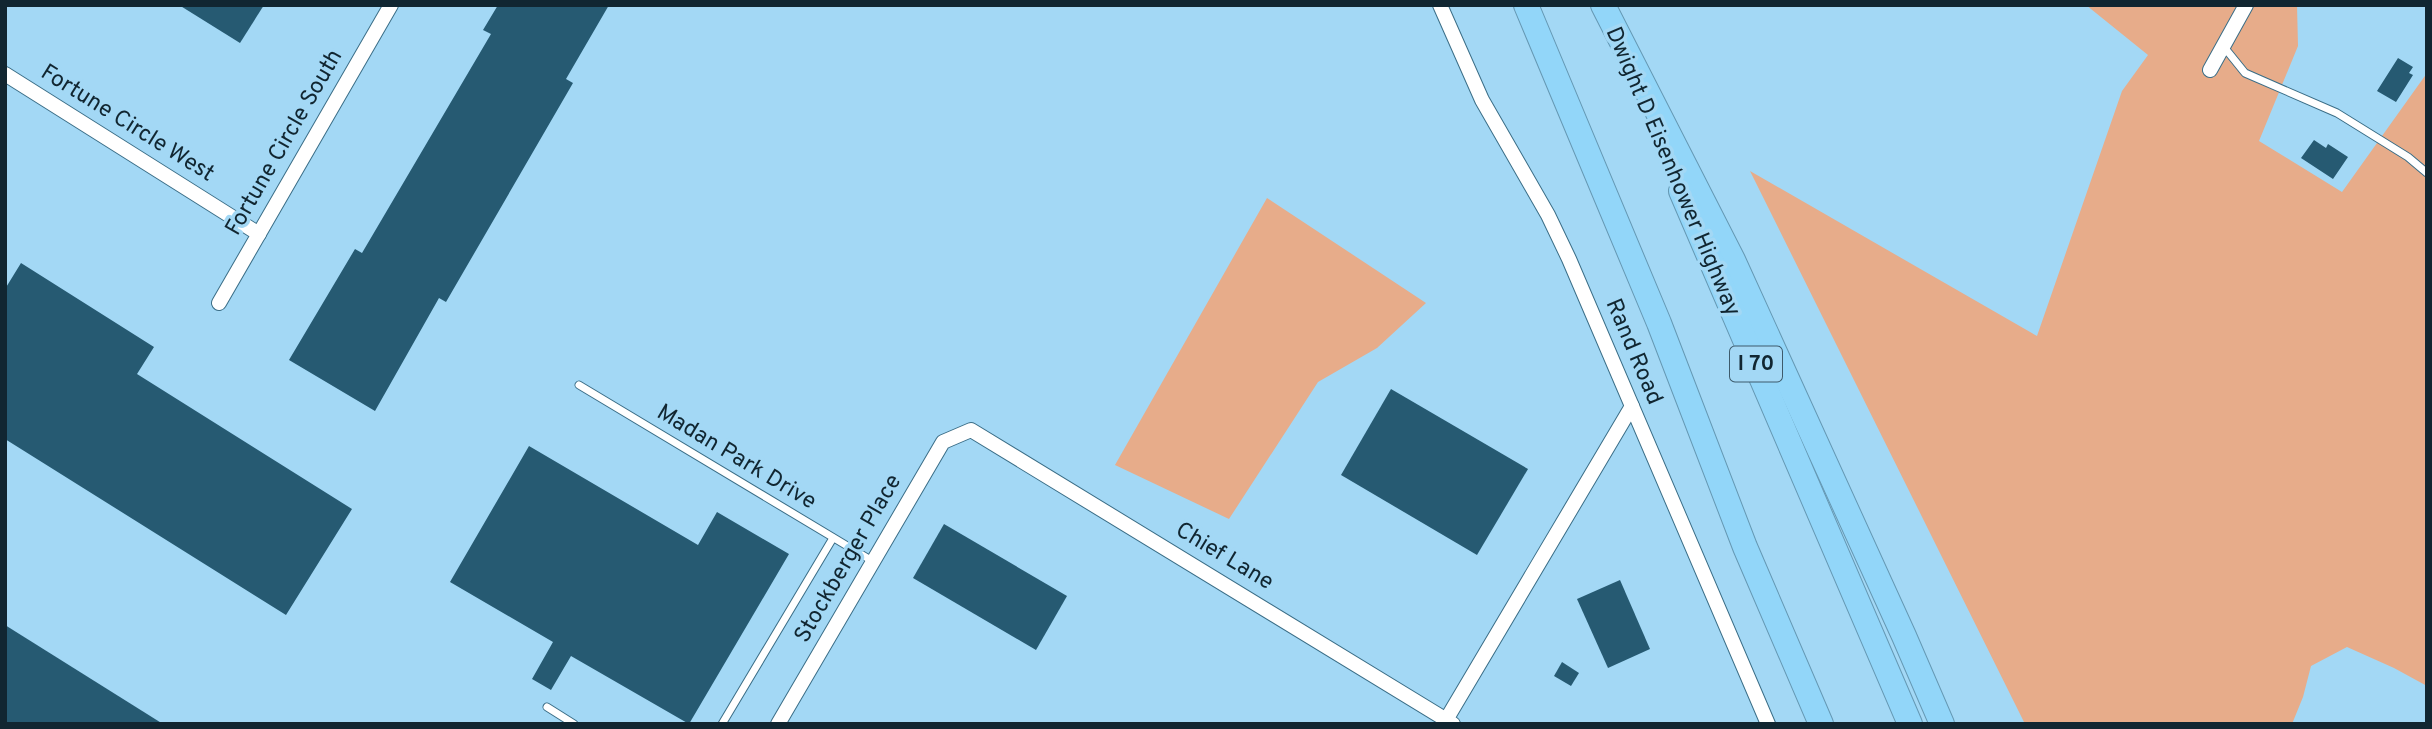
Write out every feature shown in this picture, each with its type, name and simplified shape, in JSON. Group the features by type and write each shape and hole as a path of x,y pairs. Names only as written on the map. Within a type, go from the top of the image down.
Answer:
{"highway":[{"path":"1525,5 1659,323 1745,547 1821,724"},
{"path":"1601,5 1733,260 1942,724"},
{"name":"Dwight D Eisenhower Highway","path":"1601,5 1910,724"}],"street":[{"name":"Fortune Circle South","path":"219,303 391,5"},
{"name":"Rand Road","path":"1440,5 1482,100 1548,215 1569,259 1768,724"},
{"path":"2210,70 2246,5"},
{"name":"Fortune Circle West","path":"5,74 259,234"},
{"path":"1449,722 1632,406"},
{"name":"Chief Lane","path":"971,430 1449,722"},
{"name":"Stockberger Place","path":"778,724 943,443 971,430"}],"lane":[{"path":"2224,46 2245,72 2337,113 2408,157 2427,173"},
{"name":"Madan Park Drive","path":"579,385 874,562"},
{"path":"722,724 833,538"},
{"path":"547,707 574,724"}],"shaded area":[{"path":"2086,5 2297,5 2298,46 2259,141 2342,192 2427,73 2427,686 2347,647 2311,666 2292,724 2025,724 1750,171 2037,336 2122,91 2148,55"},
{"path":"1267,198 1426,303 1377,348 1318,382 1229,519 1115,465"}],"building":[{"path":"179,5 264,5 240,43"},
{"path":"498,5 609,5 566,79 573,83 446,302 439,298 375,411 289,360 355,249 362,253 491,34 483,30"},
{"path":"2398,58 2413,67 2409,73 2413,75 2396,102 2377,91"},
{"path":"2314,140 2326,148 2328,144 2348,157 2333,179 2301,158"},
{"path":"21,263 154,347 137,374 352,509 286,615 5,439 5,289"},
{"path":"1391,389 1528,469 1477,555 1341,475"},
{"path":"529,446 698,545 717,512 789,554 689,724 571,656 551,690 532,679 553,642 450,582"},
{"path":"944,524 1067,596 1036,650 913,578"},
{"path":"1620,580 1650,649 1608,668 1577,599"},
{"path":"5,625 163,724 5,724"},
{"path":"1562,662 1579,673 1571,686 1554,676"}]}
